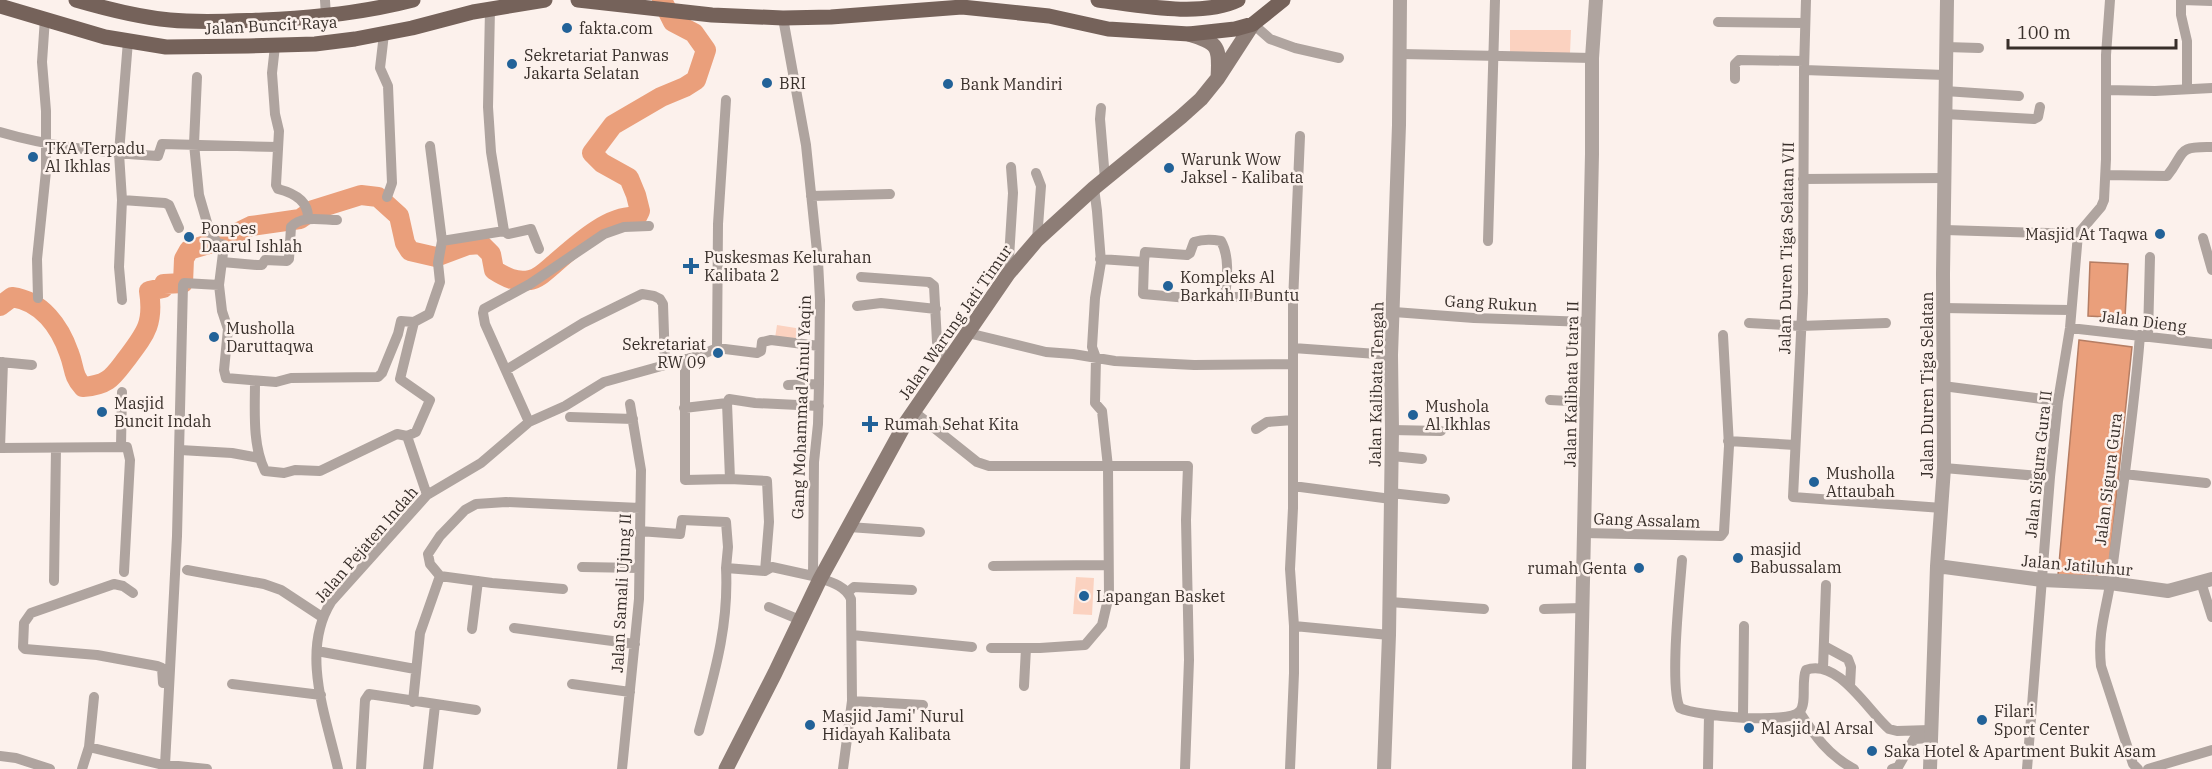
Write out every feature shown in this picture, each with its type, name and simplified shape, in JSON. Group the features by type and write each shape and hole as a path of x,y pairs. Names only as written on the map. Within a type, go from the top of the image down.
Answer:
{"main road":[{"name":"Jalan Buncit Raya","path":"76,0 112,11 169,20 223,21 326,17 368,11 413,0"},
{"name":"Jalan Buncit Raya","path":"0,6 105,37 166,47 275,46 384,34 490,9 546,0"},
{"path":"578,0 631,3 682,12 783,18 831,17 962,7 1011,10 1108,29 1189,34 1235,30 1253,24 1283,0"},
{"path":"1098,0 1196,9 1220,7 1238,0"},
{"name":"Jalan Warung Jati Timur","path":"726,769 800,620 817,577 849,526 913,411 1008,274 1037,240 1100,184 1140,158 1181,117 1218,78 1253,24"},
{"path":"1189,34 1209,40 1214,46 1218,53 1218,78"}],"street":[{"path":"325,0 326,17"},
{"name":"Jalan Kalibata Tengah","path":"1384,769 1390,602 1391,355 1401,54 1400,0"},
{"path":"1488,241 1495,0"},
{"name":"Jalan Kalibata Utara II","path":"1579,769 1592,58 1596,0"},
{"name":"Jalan Duren Tiga Selatan VII","path":"1806,0 1803,293 1793,497 1942,508"},
{"name":"Jalan Duren Tiga Selatan","path":"1930,769 1937,566 1944,468 1943,308 1947,0"},
{"path":"1945,230 2078,234 2101,207 2106,175 2106,90 2110,0"},
{"path":"2187,88 2187,41 2181,15 2182,0 2212,1"},
{"path":"490,9 488,107 491,152 504,231"},
{"path":"38,298 37,259 47,143 42,62 45,18"},
{"name":"Gang Mohammad Ainul Yaqin","path":"783,18 806,145 819,271 819,406 814,462 817,577"},
{"path":"1718,22 1805,22"},
{"path":"1253,24 1270,39 1295,48 1339,58"},
{"path":"384,34 380,68 387,86 392,183 387,196"},
{"path":"122,300 119,267 122,200 119,153 128,41"},
{"path":"275,46 272,73 275,114 279,131 276,185 278,189 292,192 308,214 337,220"},
{"path":"1946,47 1979,48"},
{"path":"1401,54 1592,58"},
{"path":"1735,79 1735,64 1739,60 1945,75"},
{"path":"197,77 194,144 199,195 213,238 224,245 219,285 222,311 228,329 224,376 226,378 276,382 291,378 378,377 382,373 401,321 414,322 429,314 440,282 438,263 441,245 430,146"},
{"path":"2106,90 2155,91 2212,88"},
{"path":"1945,90 2019,96"},
{"path":"726,100 718,224 717,348 757,353 761,351 762,342 771,340 819,346"},
{"path":"1945,114 2034,119 2038,117 2040,107"},
{"path":"991,648 1085,645 1102,625 1109,595 1107,467 1102,411 1095,403 1096,358 1092,347 1100,259 1097,211 1100,184 1101,108"},
{"path":"0,132 47,143 158,156 162,144 278,147"},
{"path":"1290,769 1294,627 1290,569 1293,486 1293,297 1300,136"},
{"path":"2106,175 2167,176 2178,156 2185,149 2193,146 2212,147"},
{"path":"1008,274 1013,193 1011,167"},
{"path":"1036,173 1041,186 1037,240"},
{"path":"1803,179 1945,178"},
{"path":"811,196 890,194"},
{"path":"122,200 165,203 169,205 179,228"},
{"path":"222,262 257,266 262,265 266,260 287,261 292,224 308,214"},
{"path":"529,422 484,324 484,309 530,284 604,234 624,227 650,226"},
{"path":"441,245 504,231 508,234 531,229 539,249"},
{"name":"Jalan Sigura Gura II","path":"2027,769 2050,477 2058,401 2070,328 2078,234"},
{"path":"2203,238 2212,270"},
{"path":"1188,298 1143,294 1145,252 1187,255 1194,242 1204,239 1221,241 1226,250 1225,297 1293,297"},
{"name":"Jalan Sigura Gura","path":"2136,766 2101,666 2100,631 2110,583 2144,336 2150,257"},
{"path":"1100,259 1144,262"},
{"path":"861,277 929,282 934,286 937,342 947,362"},
{"path":"160,766 177,536 183,285 184,283 219,285"},
{"path":"506,370 583,322 642,294 654,296 663,304 665,364"},
{"path":"856,306 881,303 936,309"},
{"path":"1943,308 2071,310"},
{"name":"Gang Rukun","path":"1394,312 1474,318 1588,322"},
{"path":"255,381 254,417 259,458 265,471 284,473 295,470 320,471 393,435 407,436 416,432 430,400 400,379 414,322"},
{"path":"1749,324 1800,326 1886,323"},
{"name":"Jalan Dieng","path":"2070,328 2212,344"},
{"path":"968,333 1046,352 1114,361 1194,365 1293,364"},
{"path":"1723,335 1728,441 1796,445"},
{"name":"Jalan Pejaten Indah","path":"338,769 321,695 317,651 322,616 331,602 427,495 481,463 529,422 565,406 604,382 717,348"},
{"path":"1293,348 1391,355"},
{"path":"685,359 685,480 755,479 767,483 770,522 765,571"},
{"path":"32,365 2,362 0,448 127,447 130,451 124,572"},
{"path":"788,385 819,384"},
{"path":"1943,386 2058,401"},
{"path":"121,446 122,392"},
{"path":"730,479 727,404 729,399 755,403 819,406"},
{"path":"1550,400 1587,402"},
{"name":"Jalan Samali Ujung II","path":"622,769 636,644 639,568 641,470 630,404"},
{"path":"684,408 727,404"},
{"path":"913,411 977,462 989,466 1188,466 1186,520 1189,660 1185,769"},
{"path":"570,417 633,419"},
{"path":"1256,429 1262,423 1293,420"},
{"path":"1392,430 1441,431"},
{"path":"407,436 427,495"},
{"name":"Gang Assalam","path":"1584,533 1721,536 1724,532 1728,441"},
{"path":"54,581 56,448"},
{"path":"180,450 232,453 259,458"},
{"path":"1392,456 1422,459"},
{"path":"1944,468 2050,477"},
{"path":"2124,474 2206,483"},
{"path":"1293,486 1445,499"},
{"path":"563,589 441,576 430,564 428,554 440,536 465,510 476,504 506,502 640,508"},
{"path":"639,531 680,534 682,520 726,522 727,590 721,647 699,731"},
{"path":"849,526 920,532"},
{"path":"1682,560 1676,670 1677,703 1680,708 1709,715 1775,718 1794,716 1800,712 1802,707 1806,670 1814,667 1823,668 1850,686 1889,729 1930,734"},
{"path":"993,566 1107,565"},
{"name":"Jalan Jatiluhur","path":"1937,566 2042,580 2110,583 2168,591 2206,580"},
{"path":"582,567 639,568"},
{"path":"726,568 765,571 772,567 817,577 848,592 851,599 852,701 843,769"},
{"path":"186,570 264,584 280,590 322,616"},
{"path":"413,702 420,633 441,576"},
{"path":"2206,580 2212,617"},
{"path":"472,629 478,581"},
{"path":"133,593 127,588 114,584 31,614 24,623 22,647 97,655 162,668 160,766"},
{"path":"1823,668 1826,585"},
{"path":"848,592 854,588 912,590"},
{"path":"1390,602 1484,609"},
{"path":"769,607 800,620"},
{"path":"1544,609 1582,608"},
{"path":"1743,716 1744,626"},
{"path":"514,627 636,644"},
{"path":"1294,627 1389,635"},
{"path":"852,635 972,647"},
{"path":"1824,646 1848,659 1851,667 1850,686"},
{"path":"1024,686 1026,648"},
{"path":"317,651 415,669"},
{"path":"232,684 321,695"},
{"path":"572,684 630,692"},
{"path":"361,769 366,696 369,694 476,710"},
{"path":"82,769 90,747 94,697"},
{"path":"852,701 923,705"},
{"path":"428,769 435,705"},
{"path":"1800,712 1826,750 1840,762 1854,769"},
{"path":"1708,769 1709,715"},
{"path":"1910,731 1910,746"},
{"path":"1892,769 1898,767 1914,739 1930,734"},
{"path":"90,747 160,766 207,769"},
{"path":"2148,769 2212,750"},
{"path":"0,756 16,758 50,769"}],"shaded area":[{"path":"1510,30 1571,30 1570,53 1510,53"},
{"path":"2090,262 2128,264 2125,318 2088,316"},
{"path":"777,325 802,329 800,342 775,338"},
{"path":"2079,340 2132,347 2108,577 2058,575"},
{"name":"Lapangan Basket","path":"1076,577 1094,578 1092,615 1073,614"}],"waterway":[{"path":"0,306 12,297 23,299 41,310 61,334 79,383 83,387 99,384 114,374 144,334 149,320 149,291 163,288 164,284 183,283 184,259 189,250 222,240 251,226 300,219 313,210 361,195 378,197 399,216 405,243 410,251 436,257 468,245 481,244 491,254 494,270 498,273 520,281 536,278 592,233 626,217 637,217 640,211 629,178 602,163 592,153 613,125 696,80 706,50 694,33 673,22 662,0"}],"place":[{"name":"fakta.com","path":"567,28"},
{"name":"Sekretariat Panwas Jakarta Selatan","path":"512,64"},
{"name":"BRI","path":"767,83"},
{"name":"Bank Mandiri","path":"948,84"},
{"name":"TKA Terpadu Al Ikhlas","path":"33,157"},
{"name":"Warunk Wow Jaksel - Kalibata","path":"1169,168"},
{"name":"Masjid At Taqwa","path":"2160,234"},
{"name":"Ponpes Daarul Ishlah","path":"189,237"},
{"name":"Puskesmas Kelurahan Kalibata 2","path":"691,266"},
{"name":"Kompleks Al Barkah II Buntu","path":"1168,286"},
{"name":"Musholla Daruttaqwa","path":"214,337"},
{"name":"Sekretariat RW 09","path":"718,353"},
{"name":"Masjid Buncit Indah","path":"102,412"},
{"name":"Mushola Al Ikhlas","path":"1413,415"},
{"name":"Rumah Sehat Kita","path":"870,424"},
{"name":"Musholla Attaubah","path":"1814,482"},
{"name":"masjid Babussalam","path":"1738,558"},
{"name":"rumah Genta","path":"1639,568"},
{"name":"Lapangan Basket","path":"1084,596"},
{"name":"Filari Sport Center","path":"1982,720"},
{"name":"Masjid Jami' Nurul Hidayah Kalibata","path":"810,725"},
{"name":"Masjid Al Arsal","path":"1749,728"},
{"name":"Saka Hotel & Apartment Bukit Asam","path":"1872,751"}]}
